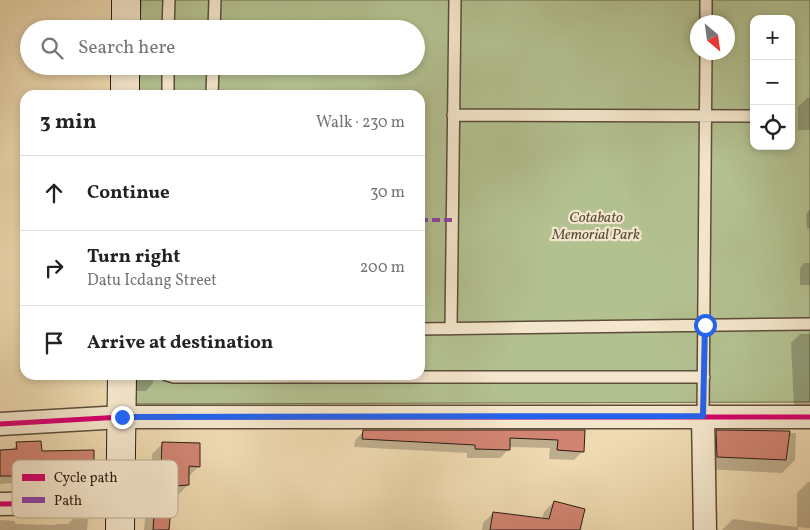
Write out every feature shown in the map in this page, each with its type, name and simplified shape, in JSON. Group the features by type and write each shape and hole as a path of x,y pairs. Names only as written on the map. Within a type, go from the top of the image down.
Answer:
{"street":[{"path":"126,0 126,20"},
{"path":"125,75 125,90"},
{"path":"121,460 122,380"},
{"path":"703,416 705,530"},
{"path":"0,424 122,417 810,417"}],"lane":[{"path":"168,20 169,0"},
{"path":"214,20 215,0"},
{"path":"451,329 454,0"},
{"path":"706,0 706,15"},
{"path":"703,416 706,60"},
{"path":"168,75 168,90"},
{"path":"212,90 213,75"},
{"path":"454,115 750,116"},
{"path":"425,329 810,324"},
{"path":"425,377 704,377"}],"green space":[{"name":"Cotabato Memorial Park","path":"141,0 810,0 810,402 132,404 133,380 425,380 425,90 139,90 140,75 425,75 425,20 140,20"}],"building":[{"path":"363,430 585,430 584,452 557,450 558,440 510,438 510,450 475,449 475,445 362,439"},
{"path":"716,430 790,431 786,460 717,457"},
{"path":"41,441 42,451 94,450 94,460 12,460 12,476 0,476 0,450 17,449 16,442"},
{"path":"162,442 200,443 200,467 189,466 189,485 178,486 178,460 161,460"},
{"path":"554,501 585,509 580,530 490,530 493,512 549,519"},
{"path":"154,518 170,518 169,530 153,530"}],"marked path":[{"path":"425,220 452,220"}],"cycle path":[{"path":"0,424 122,417 810,417"},
{"path":"0,504 12,504"}],"route":[{"path":"122,417 703,416 705,325"}]}
